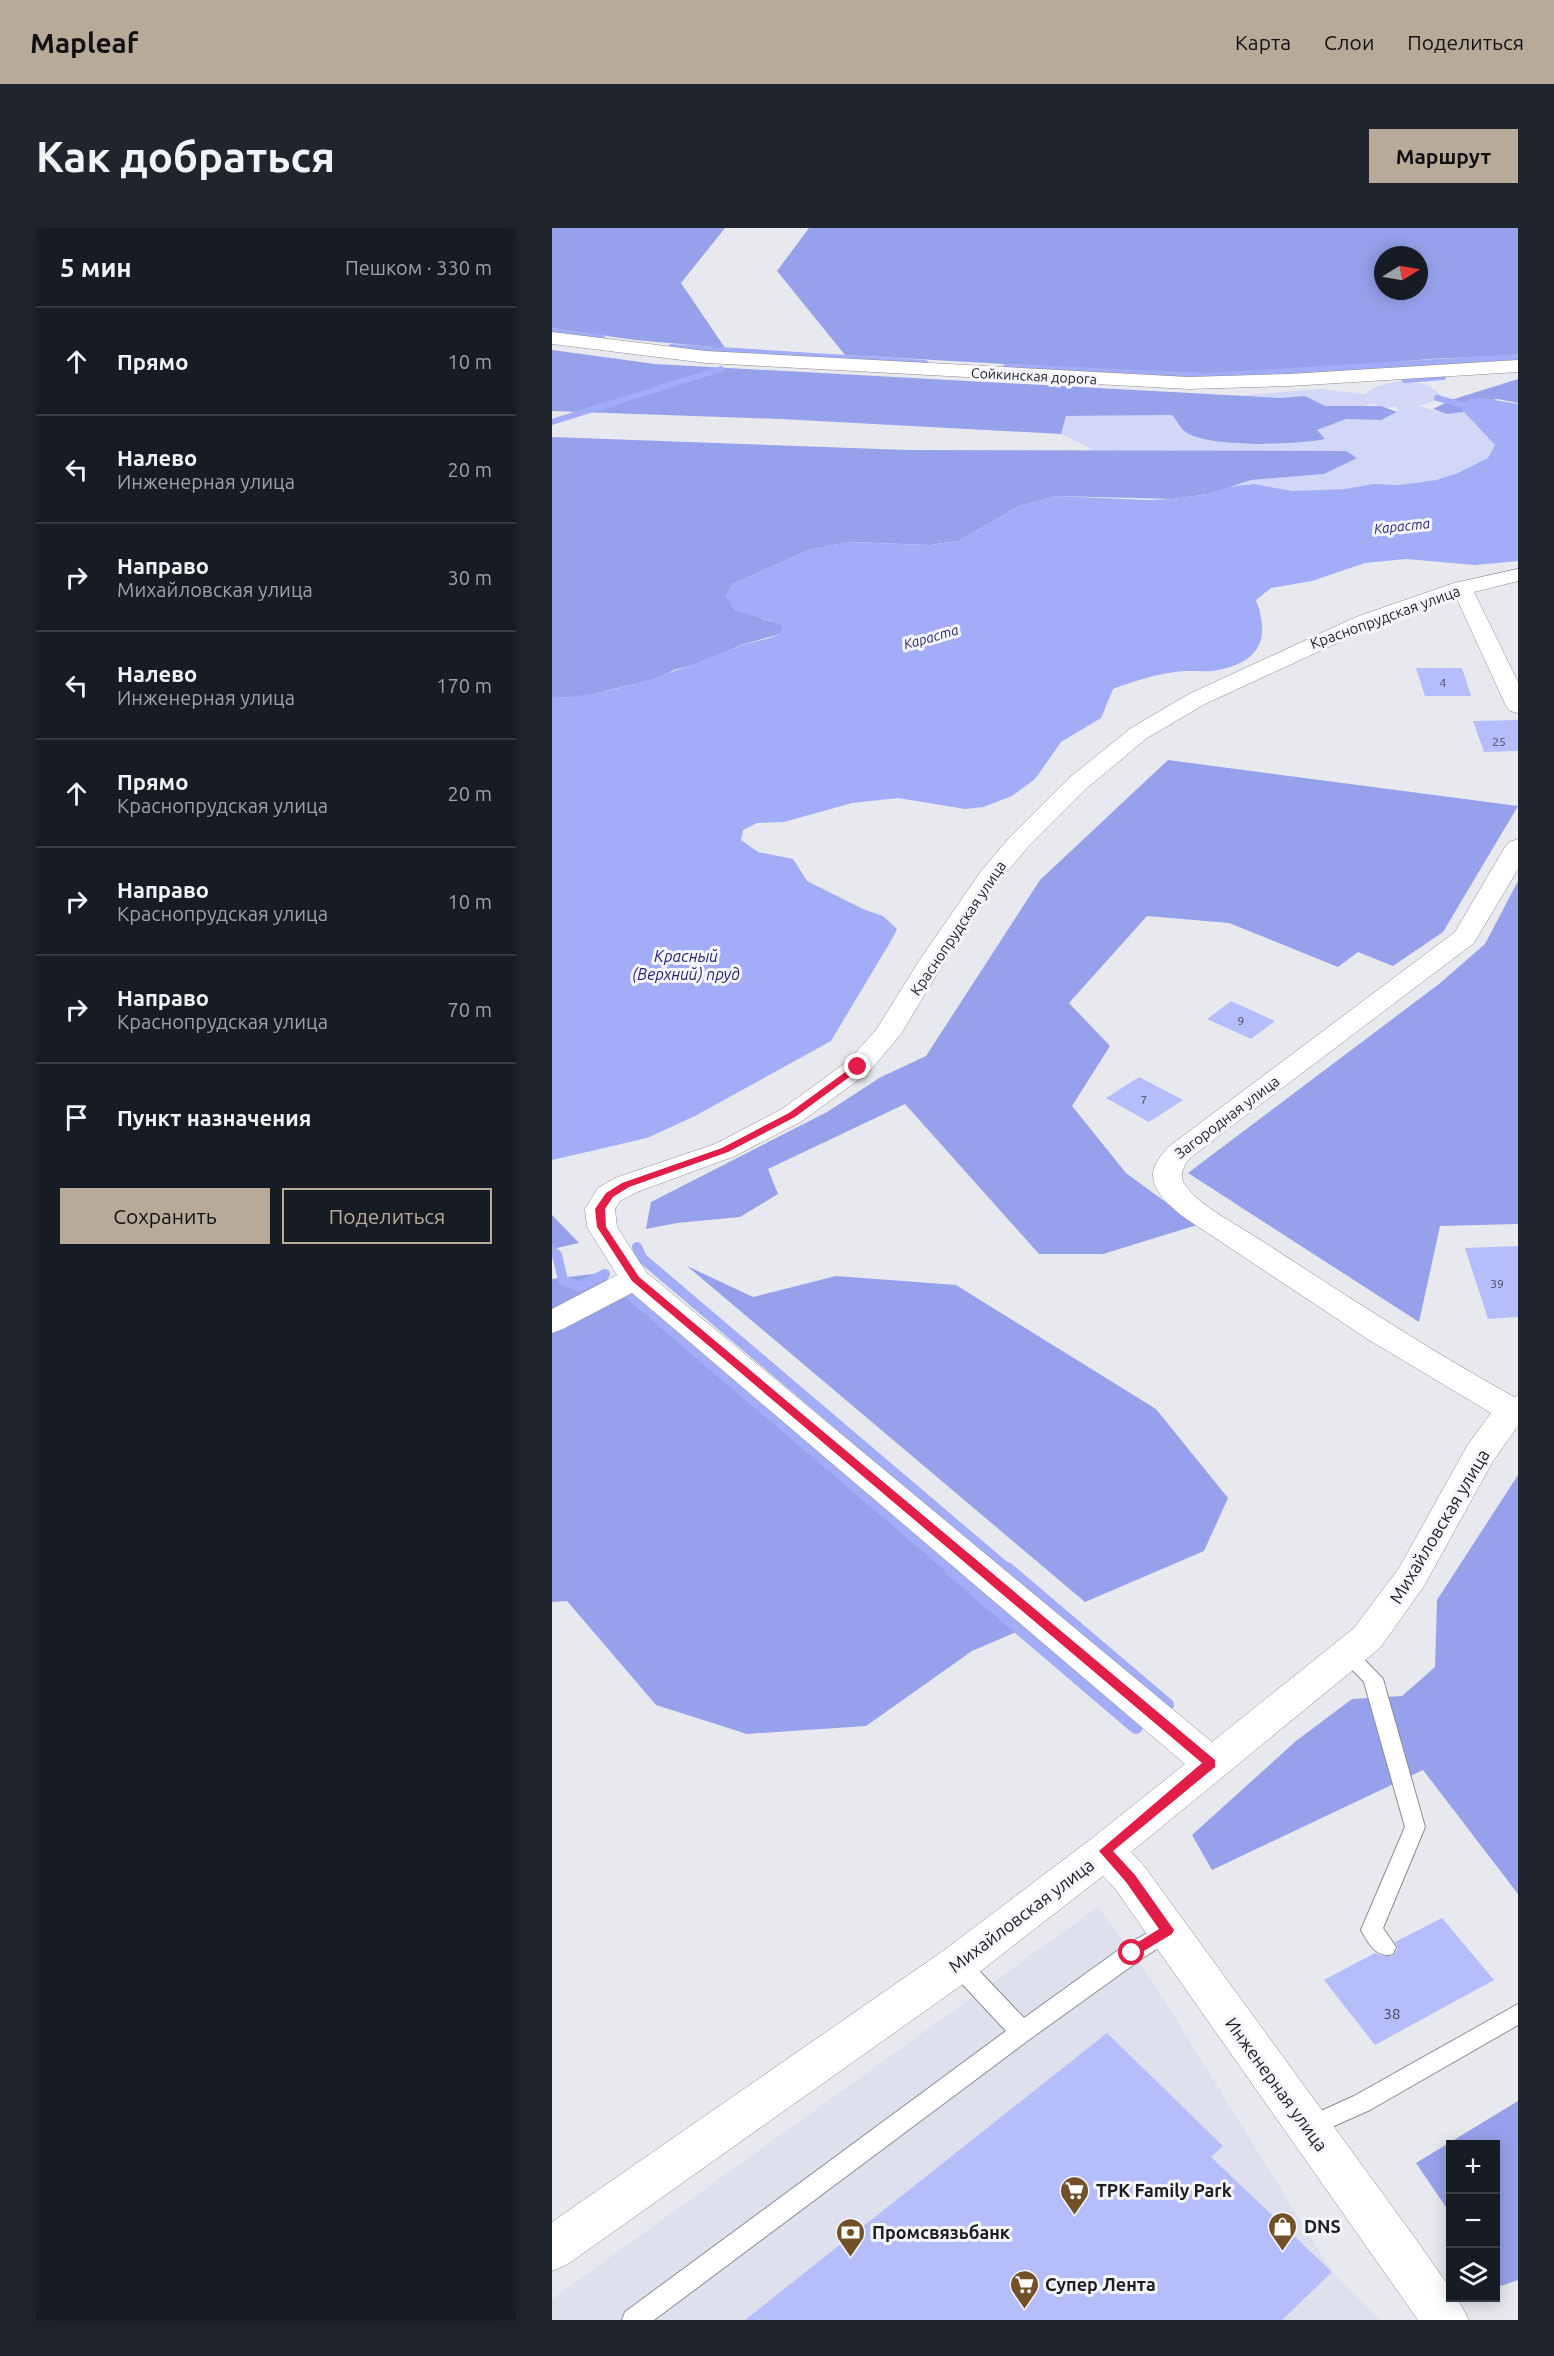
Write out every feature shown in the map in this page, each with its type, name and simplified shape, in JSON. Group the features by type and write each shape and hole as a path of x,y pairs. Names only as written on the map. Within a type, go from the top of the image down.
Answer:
{"main road":[{"name":"Сойкинская дорога","path":"552,338 706,357 1167,382 1239,382 1518,366"}],"street":[{"name":"Краснопрудская улица","path":"635,1279 602,1227 600,1209 609,1195 636,1182 725,1150 792,1115 858,1067 887,1034 932,961 990,876 1019,842 1078,783 1139,733 1197,699 1364,622 1462,588 1518,575"},
{"path":"1462,588 1518,706"},
{"name":"Загородная улица","path":"1516,1409 1468,1387 1196,1211 1170,1186 1167,1172 1170,1161 1180,1151 1464,937 1518,847"},
{"path":"552,1322 635,1279 1210,1763"},
{"name":"Михайловская улица","path":"552,2249 958,1964 1105,1851 1210,1763 1367,1638 1393,1605 1424,1557 1482,1452 1497,1429 1516,1409"},
{"name":"Инженерная улица","path":"1105,1851 1131,1878 1445,2320"}],"lane":[{"path":"1347,1654 1373,1679 1415,1827 1372,1930 1385,1947"},
{"path":"634,2320 1022,2032 1167,1930"},
{"path":"958,1964 1022,2032"},
{"path":"1308,2127 1362,2103 1518,2014"}],"shaded area":[{"path":"552,228 725,228 681,283 725,348 635,340 552,328"},
{"path":"809,228 1518,228 1518,355 1429,359 1311,370 1186,374 845,355 777,271"},
{"path":"552,350 655,364 1281,398 1305,396 1325,406 1381,406 1397,412 1381,420 1346,419 1317,430 1325,439 1295,443 1255,444 1199,438 1185,432 1172,415 1066,416 1061,434 781,419 552,411"},
{"path":"1518,379 1518,403 1498,399 1462,405 1464,412 1447,414 1433,409 1451,400"},
{"path":"1405,380 1427,385 1442,395 1432,402 1418,406 1447,414 1464,412 1495,445 1489,458 1458,473 1436,480 1399,485 1374,484 1345,489 1292,491 1254,484 1228,487 1251,480 1324,474 1356,457 1346,451 1095,451 1061,434 1066,416 1173,415 1187,433 1215,441 1275,444 1325,439 1316,430 1346,419 1381,420 1397,412 1397,406 1388,408 1372,404 1333,412 1222,397 1321,389 1365,394 1379,386"},
{"path":"552,437 907,450 1346,451 1357,458 1324,474 1251,480 1208,494 1173,499 1057,496 1019,506 959,541 929,545 848,542 809,550 733,584 726,596 762,619 784,625 780,634 741,645 706,661 674,670 659,678 581,697 552,698"},
{"path":"1168,760 1518,806 1443,932 1393,966 1358,952 1338,967 1229,923 1147,916 1069,1003 1110,1046 1072,1106 1126,1173 1197,1225 1103,1254 1039,1254 905,1104 768,1169 778,1194 740,1217 677,1223 646,1229 651,1202 827,1112 881,1077 926,1056 1040,880"},
{"path":"1518,881 1518,1224 1440,1226 1419,1322 1188,1173 1439,984 1485,944"},
{"path":"552,1215 579,1243 552,1249"},
{"path":"687,1266 753,1297 836,1276 956,1285 1156,1409 1228,1498 1204,1551 1085,1602"},
{"path":"600,1273 1021,1630 972,1651 866,1726 747,1734 656,1705 567,1601 552,1602 552,1279"},
{"path":"1518,1475 1518,1894 1423,1770 1212,1870 1192,1835 1296,1741 1352,1699 1402,1696 1435,1667 1437,1600"},
{"path":"1098,1907 1153,1982 1332,2272 1380,2320 552,2320 552,2299"},
{"path":"1518,2101 1518,2280 1500,2284 1500,2140 1454,2140"},
{"path":"1446,2145 1446,2207 1416,2163"}],"water":[{"name":"Красный (Верхний) пруд","path":"1483,398 1518,404 1518,561 1475,565 1406,559 1365,563 1312,581 1271,588 1256,600 1261,615 1261,639 1257,649 1250,657 1228,668 1167,673 1113,689 1101,718 1061,742 1035,779 1012,796 983,807 965,809 898,798 852,803 784,822 757,823 743,830 741,840 758,852 793,859 807,881 863,909 883,916 897,929 892,939 831,1041 695,1116 647,1138 552,1160 552,698 625,687 745,644 780,634 783,625 734,610 726,596 733,584 809,550 848,542 929,545 959,541 1019,506 1057,496 1173,499 1254,484 1292,491 1345,489 1374,484 1399,485 1436,480 1458,473 1488,458 1495,445 1464,412 1462,405 1471,399"}],"building":[{"path":"1416,668 1462,668 1471,696 1425,696"},
{"path":"1518,720 1518,751 1484,752 1473,721"},
{"path":"1231,1001 1275,1021 1251,1039 1207,1019"},
{"path":"1139,1077 1183,1100 1149,1122 1106,1098"},
{"path":"1518,1246 1518,1317 1488,1319 1465,1248"},
{"path":"1442,1918 1494,1980 1375,2045 1324,1980 1375,1953 1382,1956 1393,1956 1398,1948 1395,1942"},
{"name":"ТРК Family Park","path":"1107,2033 1223,2146 1211,2157 1332,2272 1282,2320 745,2320"}],"waterway":[{"path":"552,331 602,338"},
{"path":"671,347 925,363"},
{"path":"1006,367 1208,376 1518,357"},
{"path":"552,422 721,369"},
{"path":"1405,380 1443,377"},
{"path":"1437,398 1462,405"},
{"path":"637,1247 642,1258 1009,1570"},
{"path":"552,1251 557,1255 563,1280 579,1287 605,1274"},
{"path":"630,1295 952,1570"},
{"path":"951,1569 1136,1727"},
{"path":"1007,1569 1167,1705"}],"place":[{"name":"ТРК Family Park","path":"1075,2216"},
{"name":"DNS","path":"1283,2252"},
{"name":"Промсвязьбанк","path":"851,2258"},
{"name":"Супер Лента","path":"1024,2310"}],"route":[{"path":"858,1067 792,1115 725,1150 626,1185 609,1195 600,1209 602,1227 635,1279 1210,1763 1105,1851 1131,1878 1167,1930 1132,1953"}],"water label":[{"name":"Караста","path":"1402,526"},
{"name":"Караста","path":"931,637"}]}
